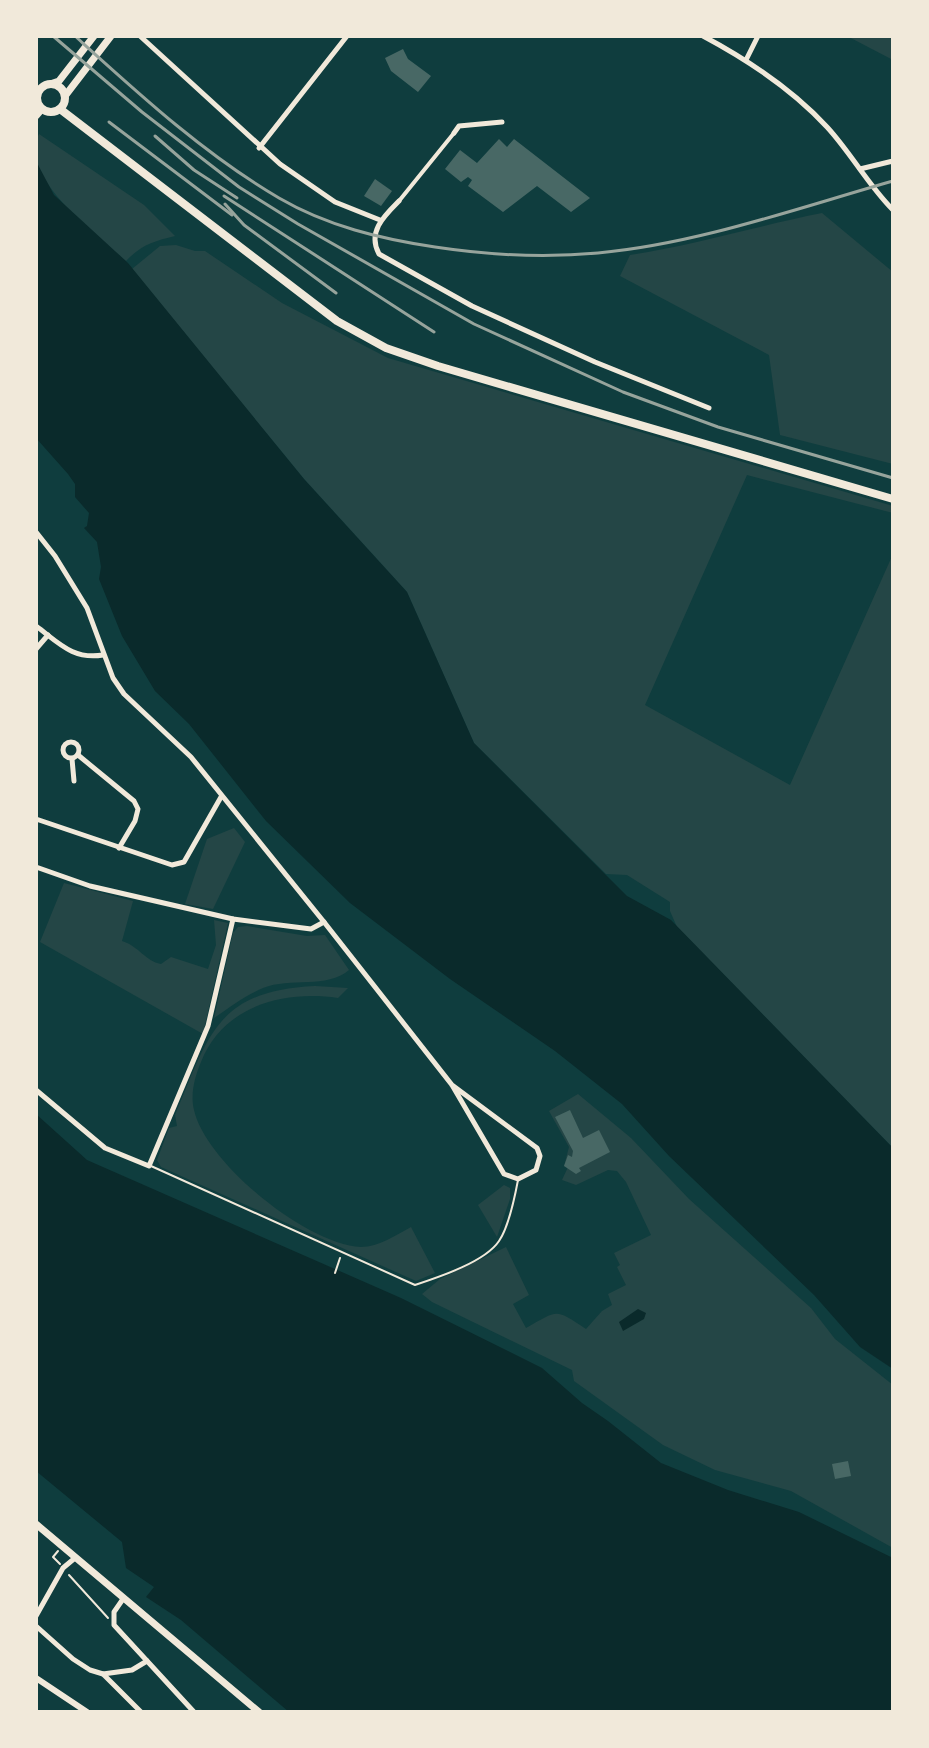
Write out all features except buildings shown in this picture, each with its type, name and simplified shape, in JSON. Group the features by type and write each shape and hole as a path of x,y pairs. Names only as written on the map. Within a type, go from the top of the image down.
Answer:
{"main road":[{"path":"94,36 59,81 38,89 39,113 60,109 65,96 111,36"},
{"path":"50,84 61,88 65,96"},
{"path":"60,109 337,321 386,348 438,366 893,499"},
{"path":"36,1524 259,1712"}],"street":[{"path":"140,36 259,148 335,202 380,220"},
{"path":"259,148 347,36"},
{"path":"703,36 744,59 803,104 827,127 893,210"},
{"path":"744,59 758,36"},
{"path":"502,122 459,126 380,220 375,247 379,254 472,306 595,362 709,408"},
{"path":"860,169 893,161"},
{"path":"36,532 55,556 87,608 103,655 124,694 191,757 324,922 452,1085 504,1174 518,1179 536,1170 540,1156 537,1148 452,1085"},
{"path":"36,626 73,654 84,657 103,655"},
{"path":"36,649 48,635"},
{"path":"74,781 75,757 134,801 138,809 135,821 119,848"},
{"path":"36,819 172,865 184,862 221,797"},
{"path":"36,867 90,886 233,919 311,929 324,922"},
{"path":"36,1090 105,1148 149,1166 208,1026 233,919"},
{"path":"36,1616 63,1568 75,1558"},
{"path":"123,1599 114,1612 114,1625 194,1712"},
{"path":"36,1626 61,1650 90,1670 103,1674 132,1670 147,1661"},
{"path":"103,1674 141,1712"},
{"path":"36,1678 87,1712"}],"lane":[{"path":"149,1166 415,1285 489,1252 499,1241 518,1179"}],"path":[{"path":"36,477 36,482"},
{"path":"335,1273 342,1253"},
{"path":"62,1547 53,1557 114,1625"}],"shaded area":[{"path":"847,36 893,36 893,60"},
{"path":"39,134 144,205 175,236 148,244 126,261 81,221 49,186 39,168 35,150"},
{"path":"36,161 54,195 128,263 304,479 407,592 474,743 627,896 671,920 893,1148 893,1369 860,1347 814,1295 669,1156 622,1104 555,1051 450,979 350,903 266,821 189,724 155,691 122,636 99,579 101,567 97,542 84,528 89,513 75,497 75,484 68,474 36,438"},
{"path":"822,213 893,272 893,464 780,435 769,355 620,276 630,255"},
{"path":"176,245 205,251 282,303 388,358 893,506 893,513 747,475 645,705 790,785 893,554 893,1148 677,927 670,911 670,902 627,875 606,874 474,743 407,592 304,479 132,269 160,246"},
{"path":"234,828 245,842 213,909 185,904 207,839"},
{"path":"64,883 133,901 122,941 161,964 171,957 208,969 216,945 214,920 228,923 203,1034 40,942"},
{"path":"238,927 307,936 325,935 349,970 330,979 263,988 214,1018 233,933"},
{"path":"315,986 348,988 338,998 317,996 276,1000 257,1006 224,1027 211,1043 199,1067 193,1091 194,1110 202,1131 238,1176 262,1198 314,1232 339,1243 361,1247 381,1243 411,1227 435,1273 416,1281 161,1167 157,1160 169,1128 177,1126 175,1115 197,1062 221,1022 236,1008 256,997"},
{"path":"578,1094 631,1138 689,1199 811,1308 835,1339 893,1385 893,1548 791,1491 715,1470 663,1445 574,1381 572,1370 432,1302 422,1294 440,1279 506,1247 529,1295 513,1304 526,1328 556,1314 568,1317 586,1329 612,1305 608,1294 626,1285 614,1253 651,1235 626,1182 617,1171 608,1170 576,1185 562,1180 568,1167 564,1166 569,1147 549,1111"},
{"path":"36,1114 87,1160 401,1298 542,1368 661,1463 728,1490 799,1512 893,1558 893,1712 289,1712 181,1620 146,1597 154,1587 126,1568 122,1542 36,1471"},
{"path":"504,1185 510,1188 510,1199 497,1237 478,1205"},
{"path":"638,1309 646,1313 644,1319 623,1331 619,1322"}],"railway":[{"path":"53,36 142,112 239,187 474,324 623,392 718,427 893,478"},
{"path":"75,36 198,143 251,181 297,208 335,224 415,244 516,255 598,253 672,242 747,224 893,181"},
{"path":"109,122 232,215"},
{"path":"155,136 194,170 237,198"},
{"path":"224,196 434,332"},
{"path":"225,204 244,225 336,293"}]}
